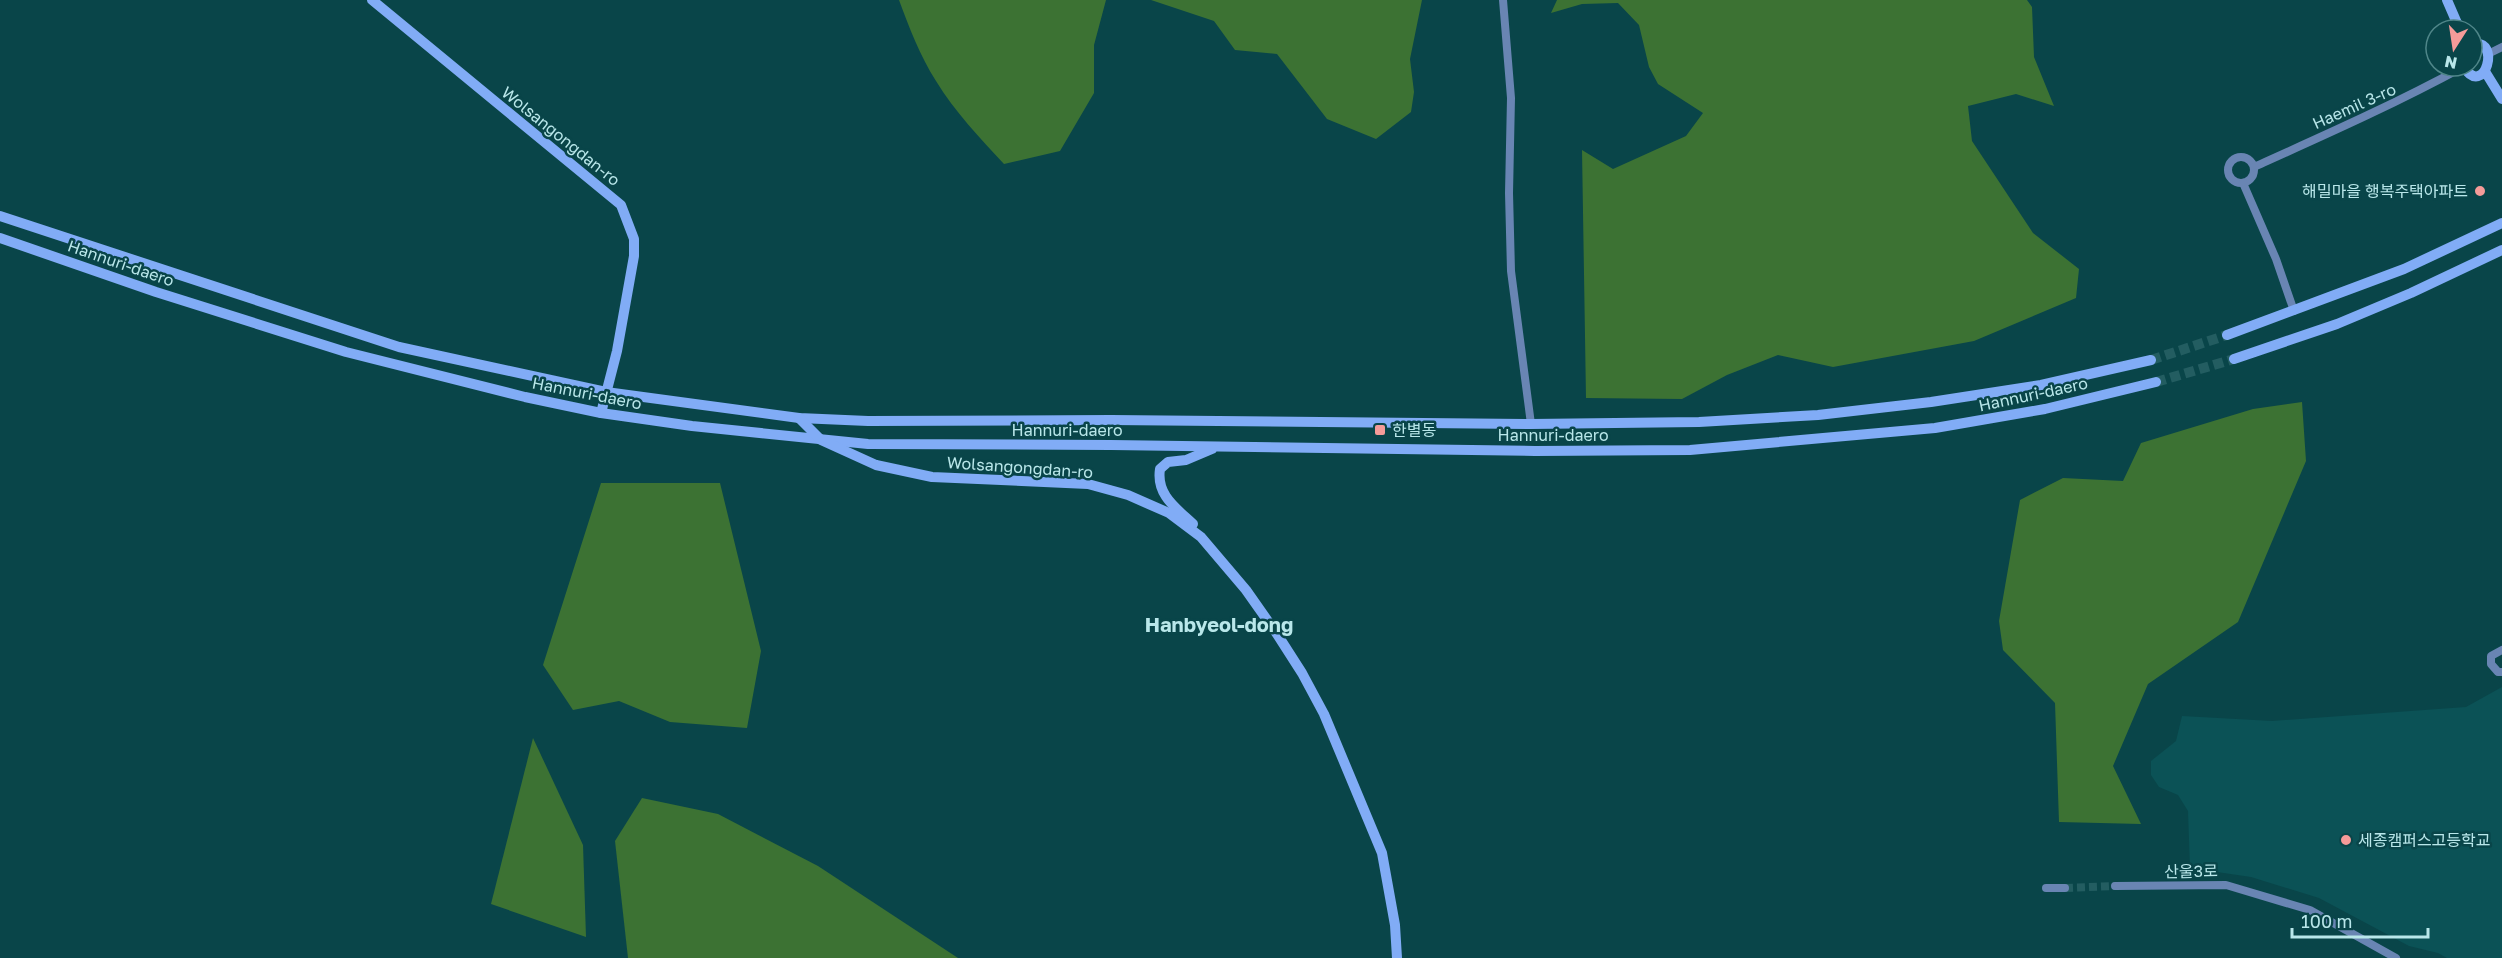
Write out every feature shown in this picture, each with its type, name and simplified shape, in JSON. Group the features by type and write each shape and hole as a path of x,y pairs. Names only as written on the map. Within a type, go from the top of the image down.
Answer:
{"street":[{"name":"Wolsangongdan-ro","path":"372,0 621,206 634,239 634,256 630,289 601,413"},
{"path":"1503,0 1511,98 1509,193 1511,271 1531,424"},
{"path":"2447,0 2455,18"},
{"path":"2497,50 2486,73 2502,99"},
{"name":"Haemil 3-ro","path":"2254,167 2319,136 2363,119 2442,78"},
{"path":"2237,157 2246,157 2254,167 2251,179 2243,183 2231,179 2228,171 2230,163 2237,157"},
{"path":"2243,183 2276,259 2294,311"},
{"name":"Hannuri-daero","path":"0,216 399,347 606,392 799,418 868,422 1125,420 1531,424 1699,422 1818,415 1931,402 2042,385 2151,360"},
{"path":"2227,334 2404,269 2502,223"},
{"name":"Hannuri-daero","path":"0,238 156,292 346,352 525,397 601,413 868,444 1535,451 1690,450 1935,428 2046,409 2156,382"},
{"path":"2234,359 2337,324 2411,293 2502,250"},
{"name":"Wolsangongdan-ro","path":"799,418 821,440 856,457 897,471 932,477 1088,484 1128,495 1168,513 1201,537 1246,590 1277,634 1324,714 1382,853 1395,925 1396,958"},
{"path":"1201,537 1161,490 1158,479 1160,469 1168,462 1186,460 1217,447"},
{"path":"2502,650 2491,656 2491,664 2498,672 2502,672"},
{"name":"산울3로","path":"2115,886 2226,885 2310,910 2396,958"},
{"path":"2046,888 2065,888"}],"shaded area":[{"name":"세종캠퍼스고등학교","path":"2502,687 2502,958 2447,958 2438,953 2409,946 2319,898 2251,877 2190,868 2188,811 2178,795 2159,787 2151,775 2151,761 2176,741 2182,716 2272,721 2466,707"}],"green space":[{"path":"899,0 1106,0 1094,45 1094,93 1060,151 1004,164 943,92 920,52"},
{"path":"1151,0 1422,0 1410,59 1414,92 1411,112 1376,139 1327,119 1277,54 1235,50 1214,21"},
{"path":"1557,0 2027,0 2032,7 2034,57 2054,106 2016,94 1968,106 1972,141 2033,233 2079,269 2076,298 1974,341 1833,367 1778,355 1727,375 1682,399 1586,398 1582,150 1613,169 1686,136 1703,113 1658,84 1649,67 1639,25 1618,3 1582,4 1551,13"},
{"path":"2302,402 2306,461 2238,622 2148,684 2113,766 2141,824 2059,822 2055,703 2003,650 1999,621 2020,500 2063,478 2123,481 2141,443 2253,409"},
{"path":"601,483 720,483 761,651 747,728 670,722 619,701 573,710 543,665"},
{"path":"533,738 583,845 586,937 491,904"},
{"path":"642,798 718,814 818,866 958,958 628,958 615,841"}],"tunnel":[{"path":"2151,360 2227,335"},
{"path":"2156,382 2234,359"},
{"path":"2065,888 2115,886"}],"place":[{"name":"해밀마을 행복주택아파트","path":"2480,191"},
{"name":"한별동","path":"1380,430"},
{"name":"세종캠퍼스고등학교","path":"2346,840"}],"district":[{"name":"Hanbyeol-dong","path":"1219,625"}]}
